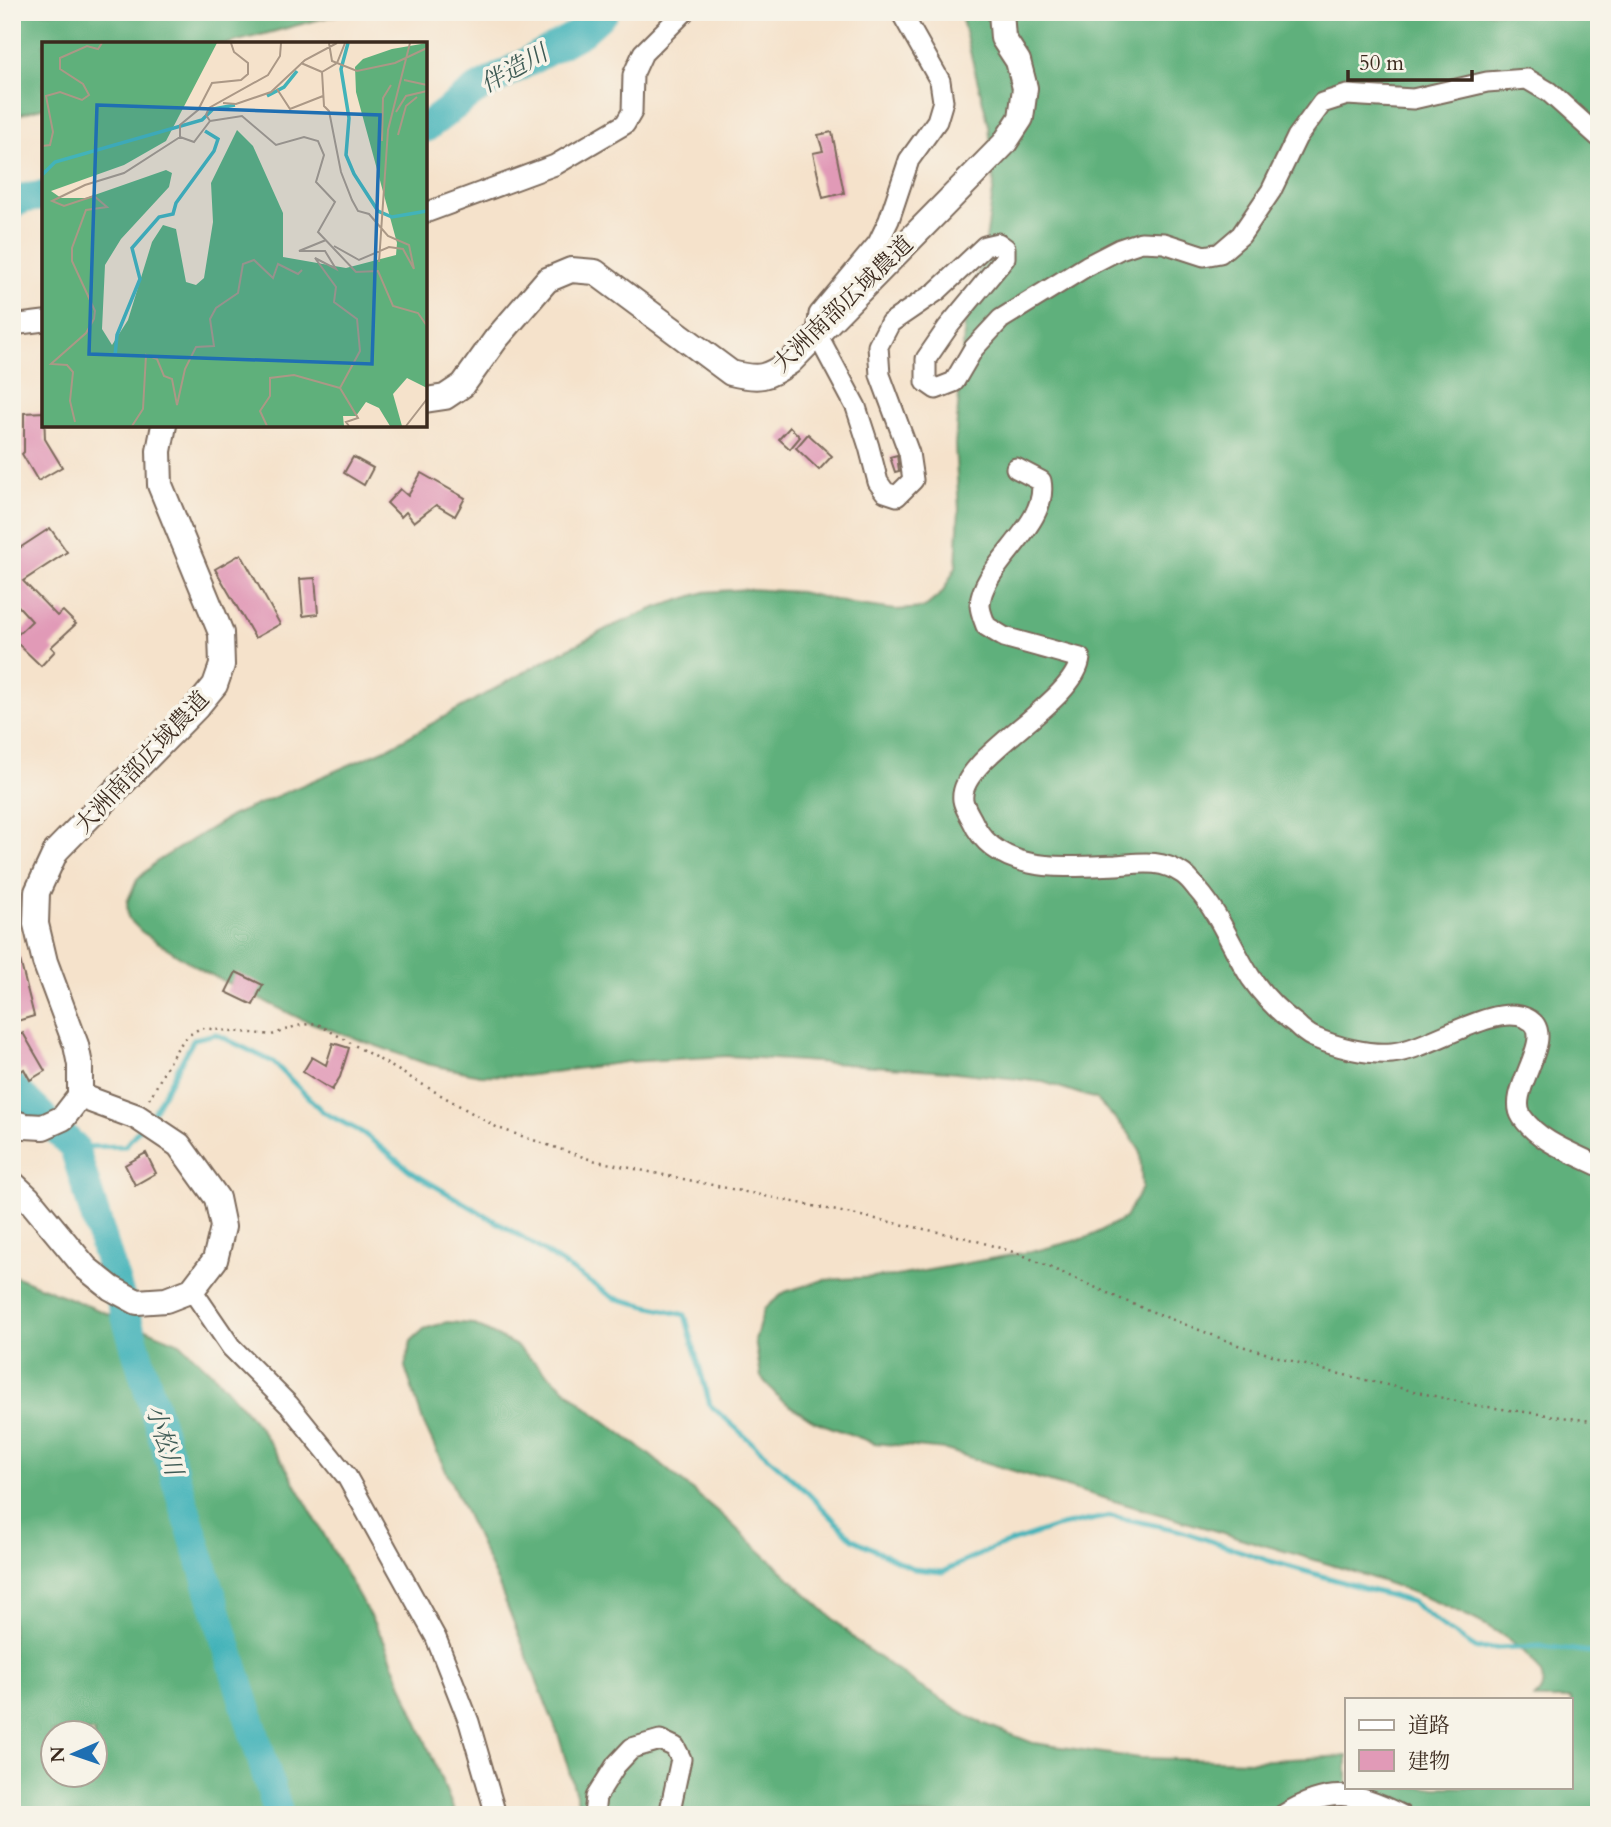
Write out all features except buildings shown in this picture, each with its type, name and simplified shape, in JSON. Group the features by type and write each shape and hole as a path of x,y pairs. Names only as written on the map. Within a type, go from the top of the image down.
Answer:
{"street":[{"path":"427,212 555,165 625,124 632,112 633,75 643,52 684,12"},
{"path":"901,12 940,81 943,101 937,121 909,160 890,220 878,243 819,314 817,334 856,407 870,447 878,482 885,492 897,496 913,480 909,453 880,374 878,346 890,323 937,291 985,246 998,243 1005,248 1005,258 948,327 926,359 926,382 936,389 954,382 974,348 1001,319 1120,249 1142,242 1164,243 1204,256 1220,253 1241,235 1271,191 1297,137 1322,103 1347,95 1413,99 1486,82 1527,79 1549,92 1599,137"},
{"name":"大洲南部広域農道","path":"427,400 445,397 463,384 496,339 547,280 571,270 595,272 731,373 747,377 769,376 790,362 1004,144 1021,118 1025,88 1018,61 1003,38 1001,12"},
{"path":"12,325 42,321"},
{"name":"大洲南部広域農道","path":"80,1096 80,1065 76,1045 44,962 36,924 37,892 56,851 197,707 215,685 222,664 221,633 160,485 159,451 164,427"},
{"path":"1016,468 1041,481 1044,494 1027,527 985,586 980,606 986,626 1004,637 1080,658 1079,666 1066,686 995,749 966,783 963,800 978,834 995,851 1025,863 1072,867 1159,862 1185,874 1211,905 1252,978 1282,1014 1311,1036 1355,1050 1392,1053 1418,1047 1463,1027 1497,1018 1509,1015 1528,1018 1537,1028 1539,1043 1517,1100 1521,1116 1543,1138 1599,1166"},
{"path":"12,1122 43,1127 63,1118 80,1096 137,1117 179,1145 217,1198 223,1227 215,1260 192,1290 166,1300 137,1302 111,1288 86,1268 29,1198 12,1183"},
{"path":"192,1290 231,1346 289,1405 347,1477 436,1638 469,1722 496,1815"},
{"path":"594,1815 596,1797 616,1765 632,1748 660,1740 676,1747 681,1759 670,1815"},
{"path":"1283,1815 1301,1804 1328,1794 1349,1795 1381,1804 1401,1815"}],"path":[{"path":"137,1117 177,1050 192,1031 202,1028 272,1035 296,1026 316,1023 498,1128 592,1160 967,1238 1020,1254 1130,1303 1238,1345 1311,1367 1473,1405 1599,1422"}],"green space":[{"path":"12,12 347,12 234,42 42,42 42,108 12,117"},
{"path":"960,12 1599,12 1599,1815 582,1815 559,1737 498,1583 424,1424 405,1367 411,1341 424,1329 447,1322 473,1324 515,1345 586,1407 651,1456 723,1516 860,1644 919,1686 977,1721 1033,1743 1139,1758 1252,1761 1345,1756 1345,1788 1572,1788 1572,1698 1535,1698 1542,1688 1542,1676 1535,1663 1523,1651 1481,1622 1417,1594 1334,1566 946,1450 874,1443 814,1421 780,1399 761,1377 755,1340 764,1309 785,1292 823,1280 897,1276 1039,1250 1089,1237 1125,1218 1142,1188 1140,1151 1128,1132 1096,1099 1043,1082 947,1071 728,1056 626,1062 525,1076 480,1075 427,1064 301,1019 201,970 142,932 128,918 127,902 137,880 156,862 231,816 386,749 539,664 608,628 655,608 705,592 748,589 800,592 852,604 896,610 924,608 942,593 956,567 959,509 955,445 966,308 984,254 994,185 989,126"},
{"path":"12,1275 180,1343 217,1378 257,1424 287,1469 384,1641 456,1815 12,1815"}],"waterway":[{"name":"伴造川","path":"427,126 474,91 582,32 604,12"},
{"name":"伴造川","path":"12,204 25,198 42,196"},
{"path":"150,1118 194,1039 216,1034 273,1062 323,1112 363,1133 413,1173 522,1237 614,1298 685,1315 710,1405 804,1489 853,1539 914,1569 942,1572 994,1548 1056,1527 1111,1516 1178,1530 1270,1561 1412,1602 1477,1649 1541,1646 1599,1653"},
{"name":"小松川","path":"12,1087 74,1147 279,1815"},
{"path":"74,1147 125,1146 141,1127"}]}
